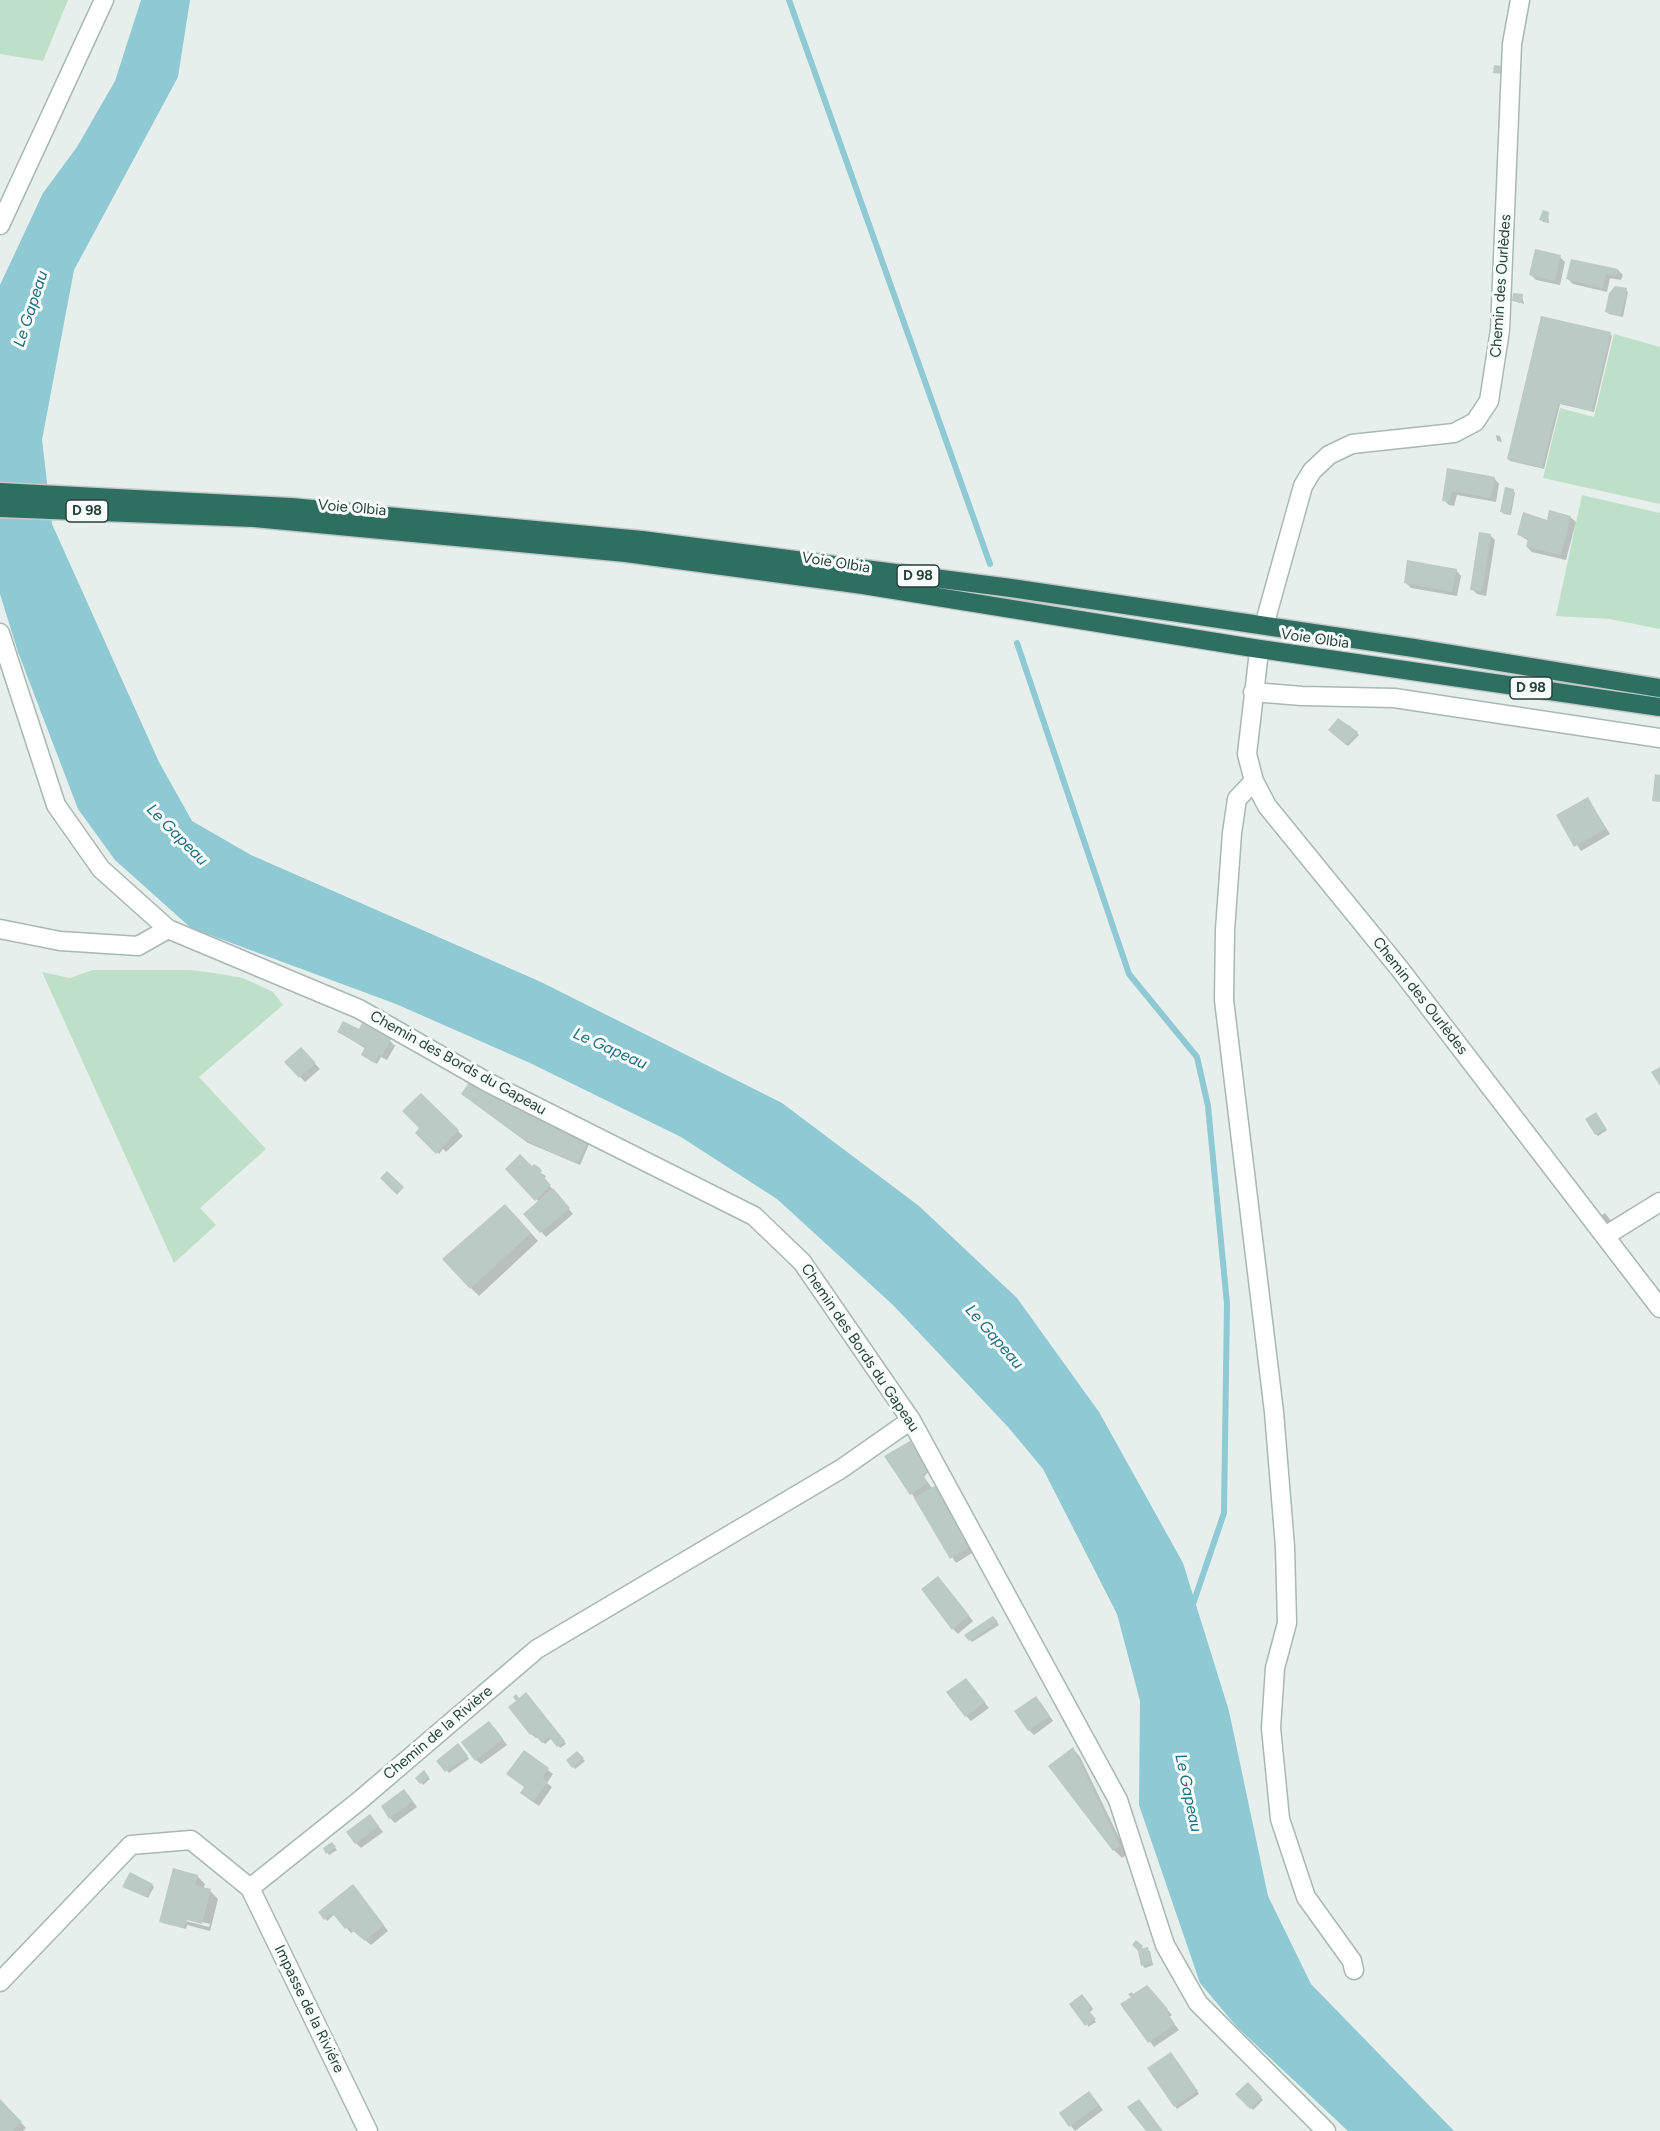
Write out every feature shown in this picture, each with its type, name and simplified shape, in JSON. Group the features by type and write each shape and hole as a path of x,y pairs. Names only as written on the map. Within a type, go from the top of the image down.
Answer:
{"highway":[{"name":"Voie Olbia","path":"0,492 172,507 521,527 754,554 1011,588 1414,648 1660,688"},
{"name":"Voie Olbia","path":"0,508 172,507 254,518 470,537 751,569 1252,648 1660,707"}],"street":[{"path":"0,225 104,0"},
{"name":"Chemin des Ourlèdes","path":"1267,615 1303,486 1312,471 1329,455 1352,444 1454,434 1475,422 1489,401 1500,330 1512,44 1520,0"},
{"name":"Chemin des Bords du Gapeau","path":"0,633 56,805 101,869 168,929 359,1009 489,1083 754,1216 802,1262 911,1420 1118,1800 1165,1945 1198,2003 1326,2131"},
{"name":"Chemin des Ourlèdes","path":"1258,660 1247,754 1254,781 1267,806 1399,968 1660,1308"},
{"path":"1253,692 1302,696 1394,698 1660,738"},
{"path":"1254,781 1237,799 1232,833 1224,1000 1274,1412 1285,1547 1287,1623 1275,1668 1271,1728 1280,1819 1306,1897 1352,1961 1354,1970"},
{"path":"0,929 60,941 138,946 168,929"},
{"path":"1605,1236 1660,1202"},
{"name":"Chemin de la Rivière","path":"250,1888 358,1801 537,1649 841,1469 911,1420"},
{"path":"0,1982 131,1845 191,1840 250,1888"},
{"name":"Impasse de la Riviére","path":"250,1888 368,2131"}],"green space":[{"path":"0,0 68,0 43,61 0,54"},
{"path":"1614,334 1660,347 1660,504 1543,478 1560,408 1594,417"},
{"path":"1582,495 1660,513 1660,629 1609,619 1556,616"},
{"path":"93,970 190,970 243,978 273,992 283,1005 199,1077 266,1149 200,1208 216,1225 174,1263 42,972 70,978"}],"water":[{"name":"Le Gapeau","path":"141,0 190,0 178,77 74,270 42,440 52,524 159,762 192,821 251,855 541,982 782,1103 919,1206 1017,1298 1099,1412 1183,1563 1229,1711 1268,1896 1311,1984 1454,2131 1348,2131 1237,2027 1200,1983 1139,1805 1140,1701 1117,1614 1043,1469 1008,1427 893,1305 777,1199 681,1137 530,1063 396,1004 191,928 115,860 78,809 18,652 0,594 0,285 43,193 77,147 115,81"}],"building":[{"path":"1494,65 1503,66 1502,74 1493,73"},
{"path":"1543,210 1549,212 1547,222 1539,220"},
{"path":"1535,249 1561,255 1555,281 1529,275"},
{"path":"1571,259 1618,269 1617,276 1606,274 1602,288 1566,279"},
{"path":"1615,286 1627,288 1621,316 1605,312 1609,293"},
{"path":"1513,293 1523,294 1522,303 1512,301"},
{"path":"1541,316 1611,332 1592,411 1558,403 1542,468 1507,459"},
{"path":"1447,468 1495,477 1491,498 1452,491 1449,502 1442,501"},
{"path":"1505,487 1514,489 1510,514 1500,512"},
{"path":"1549,510 1571,516 1561,555 1526,547 1528,538 1517,535 1523,512 1547,520"},
{"path":"1479,532 1491,534 1482,592 1470,590"},
{"path":"1407,560 1457,569 1452,592 1404,583"},
{"path":"1338,718 1358,732 1346,745 1328,730"},
{"path":"1655,774 1660,775 1660,802 1652,801"},
{"path":"1588,797 1606,829 1574,847 1556,815"},
{"path":"343,1021 359,1029 362,1023 391,1039 382,1056 379,1055 374,1063 361,1055 365,1047 337,1032"},
{"path":"301,1047 316,1063 299,1078 284,1062"},
{"path":"1660,1067 1660,1086 1651,1072"},
{"path":"470,1081 589,1139 577,1164 521,1138 461,1094"},
{"path":"421,1093 459,1130 436,1154 415,1133 419,1128 402,1111"},
{"path":"1596,1112 1606,1128 1595,1135 1585,1119"},
{"path":"520,1154 532,1166 534,1164 540,1168 542,1171 540,1173 551,1185 535,1201 505,1169"},
{"path":"387,1171 404,1187 397,1195 380,1178"},
{"path":"553,1188 570,1208 540,1233 523,1214"},
{"path":"505,1204 531,1233 470,1289 442,1259"},
{"path":"910,1441 929,1469 923,1475 928,1483 910,1495 884,1456"},
{"path":"938,1484 974,1544 950,1559 914,1498"},
{"path":"938,1576 969,1615 952,1630 921,1589"},
{"path":"993,1616 998,1622 969,1641 964,1635"},
{"path":"966,1678 985,1702 965,1717 946,1692"},
{"path":"526,1692 565,1741 557,1747 549,1737 542,1743 533,1733 530,1735 508,1707 516,1701 513,1697 516,1694 519,1698"},
{"path":"1036,1696 1050,1716 1028,1731 1014,1711"},
{"path":"489,1721 503,1739 475,1761 461,1742"},
{"path":"458,1743 468,1756 445,1772 436,1761"},
{"path":"1073,1747 1120,1846 1113,1851 1048,1766"},
{"path":"524,1750 549,1768 543,1777 548,1781 533,1802 520,1793 524,1787 506,1774"},
{"path":"577,1751 584,1758 572,1768 566,1760"},
{"path":"424,1770 429,1777 420,1784 415,1778"},
{"path":"404,1789 413,1801 389,1819 381,1806"},
{"path":"370,1814 379,1826 355,1844 346,1832"},
{"path":"332,1842 336,1847 326,1854 323,1848"},
{"path":"173,1868 198,1875 195,1885 211,1889 202,1924 187,1920 184,1928 159,1922"},
{"path":"130,1872 153,1884 146,1897 122,1887"},
{"path":"353,1884 384,1925 365,1941 348,1927 345,1929 332,1913 324,1920 318,1912"},
{"path":"1136,1940 1143,1946 1140,1949 1148,1947 1152,1963 1141,1966 1138,1951 1132,1945"},
{"path":"1147,1985 1168,2009 1166,2011 1175,2024 1148,2043 1120,2004 1131,1997 1128,1994 1132,1992 1133,1994"},
{"path":"1082,1994 1092,2007 1088,2010 1096,2019 1085,2026 1069,2004"},
{"path":"1171,2052 1198,2091 1174,2107 1147,2068"},
{"path":"1248,2082 1262,2097 1250,2109 1235,2094"},
{"path":"1089,2091 1099,2105 1069,2127 1059,2113"},
{"path":"0,2099 22,2122 13,2131 0,2131"},
{"path":"1139,2099 1163,2131 1146,2131 1127,2107"}],"waterway":[{"path":"789,0 990,564"},
{"path":"1017,643 1129,974 1197,1057 1208,1106 1227,1304 1224,1513 1192,1607"}]}
